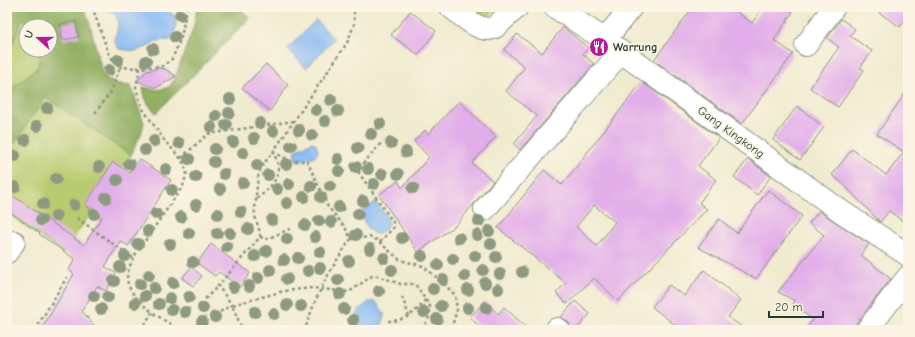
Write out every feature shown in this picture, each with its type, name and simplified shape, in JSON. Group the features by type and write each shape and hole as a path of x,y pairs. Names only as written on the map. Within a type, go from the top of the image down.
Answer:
{"street":[{"path":"451,7 477,26 492,29 517,7"},
{"name":"Gang Kingkong","path":"555,7 613,46 842,212 908,255"},
{"path":"485,209 613,46 631,7"},
{"path":"806,45 834,7"},
{"path":"867,330 908,277"}],"path":[{"path":"92,7 109,54 115,63 120,67 140,68 163,66 172,59 181,38 187,7"},
{"path":"205,298 218,286 260,237 260,230 255,216 259,171 347,43 354,25 354,7"},
{"path":"95,113 111,92 120,67"},
{"path":"140,68 136,87 143,109 164,140 181,158 187,172 183,186 134,258 129,268 127,277 130,290 152,312 180,330"},
{"path":"181,158 208,134 294,121"},
{"path":"380,242 394,227 393,222 359,173 359,168 383,141"},
{"path":"256,199 270,188 276,178 278,166 273,152"},
{"path":"273,152 291,161 308,163 328,207 346,227 351,239"},
{"path":"77,218 134,258"},
{"path":"260,237 267,239 292,228"},
{"path":"305,330 312,307 320,289 333,265 351,239 370,237 380,242 400,260 423,266 442,282 455,296 457,310 452,326 447,330"},
{"path":"189,330 232,305 284,291 320,289 348,292 368,278 377,276 397,284 415,284 430,306 429,317 419,330"},
{"path":"36,330 67,277"},
{"path":"218,286 232,305 242,329 245,330"},
{"path":"402,297 409,316"},
{"path":"388,321 398,321 409,316 426,300"},
{"path":"142,330 152,312"},
{"path":"252,330 262,325"}],"green space":[{"path":"7,7 83,7 88,17 102,72 115,82 122,85 131,86 144,123 141,134 131,155 45,97 7,154 7,95 16,85 38,67 40,58 58,58 58,18 18,18 18,30 7,57"},
{"path":"197,7 238,7 250,18 156,113 147,102 143,87 157,90 169,87 175,78 194,26"},
{"path":"467,7 497,7 486,20"},
{"path":"18,30 18,58 40,58 38,67 16,85 7,95 7,57"},
{"path":"45,97 131,155 63,253 7,213 7,154"}],"water":[{"path":"107,7 125,7 129,12 131,12 133,7 161,7 175,16 176,26 173,36 170,40 155,41 147,47 136,51 119,49 115,42 118,27 116,15 106,9"},
{"path":"316,20 334,39 306,68 287,49"},
{"path":"313,142 316,144 318,152 315,156 298,161 295,159 296,150"},
{"path":"376,203 388,221 384,230 376,234 370,230 361,215 361,212"},
{"path":"369,302 376,302 384,313 382,324 378,330 357,330 355,316 361,308"}],"building":[{"path":"693,7 730,7 752,23 763,7 785,7 793,12 774,40 793,54 742,124 654,60"},
{"path":"871,7 908,7 908,16 900,27"},
{"path":"410,11 436,31 418,55 391,35"},
{"path":"841,19 855,29 850,36 872,51 860,68 864,70 838,107 810,88 839,47 827,38"},
{"path":"76,21 79,37 63,40 60,24"},
{"path":"563,27 588,48 583,54 594,64 520,150 514,144 537,116 506,91 525,67 504,50 517,34 542,53"},
{"path":"266,64 288,85 270,111 242,88"},
{"path":"159,68 165,69 176,76 156,88 137,81 147,71"},
{"path":"642,82 719,138 698,166 716,180 699,203 707,209 618,301 594,278 567,304 556,293 566,283 498,228 544,170 562,185","holes":["594,205 615,222 597,246 576,227"]},
{"path":"908,89 908,225 889,211 880,222 840,181 832,175 852,149 886,175 904,152 877,134"},
{"path":"459,101 496,137 472,163 493,181 456,225 418,252 379,195 398,181 402,188 429,157 414,141 425,130 428,134"},
{"path":"797,106 824,127 800,160 773,140"},
{"path":"139,159 171,180 128,246 120,241 105,267 116,273 106,291 97,286 82,311 98,330 41,330 74,274 69,270 75,259 7,210 7,203 12,195 84,245 102,217 85,205 113,162 130,173"},
{"path":"748,159 771,176 757,195 734,177"},
{"path":"768,190 802,216 756,279 698,247 719,219 737,233"},
{"path":"819,211 869,244 861,255 891,279 857,322 855,330 805,330 813,320 793,304 795,301 778,292 824,235 809,223"},
{"path":"211,244 250,273 240,287 219,272 215,276 197,263"},
{"path":"191,267 202,276 193,286 182,278"},
{"path":"704,270 741,300 728,317 746,330 682,330 652,307 669,285 684,296"},
{"path":"485,301 498,314 504,307 529,330 483,330 470,317"},
{"path":"575,301 590,314 576,330 571,330 569,323 561,317"}],"place":[{"name":"Warrung","path":"599,47"}]}
